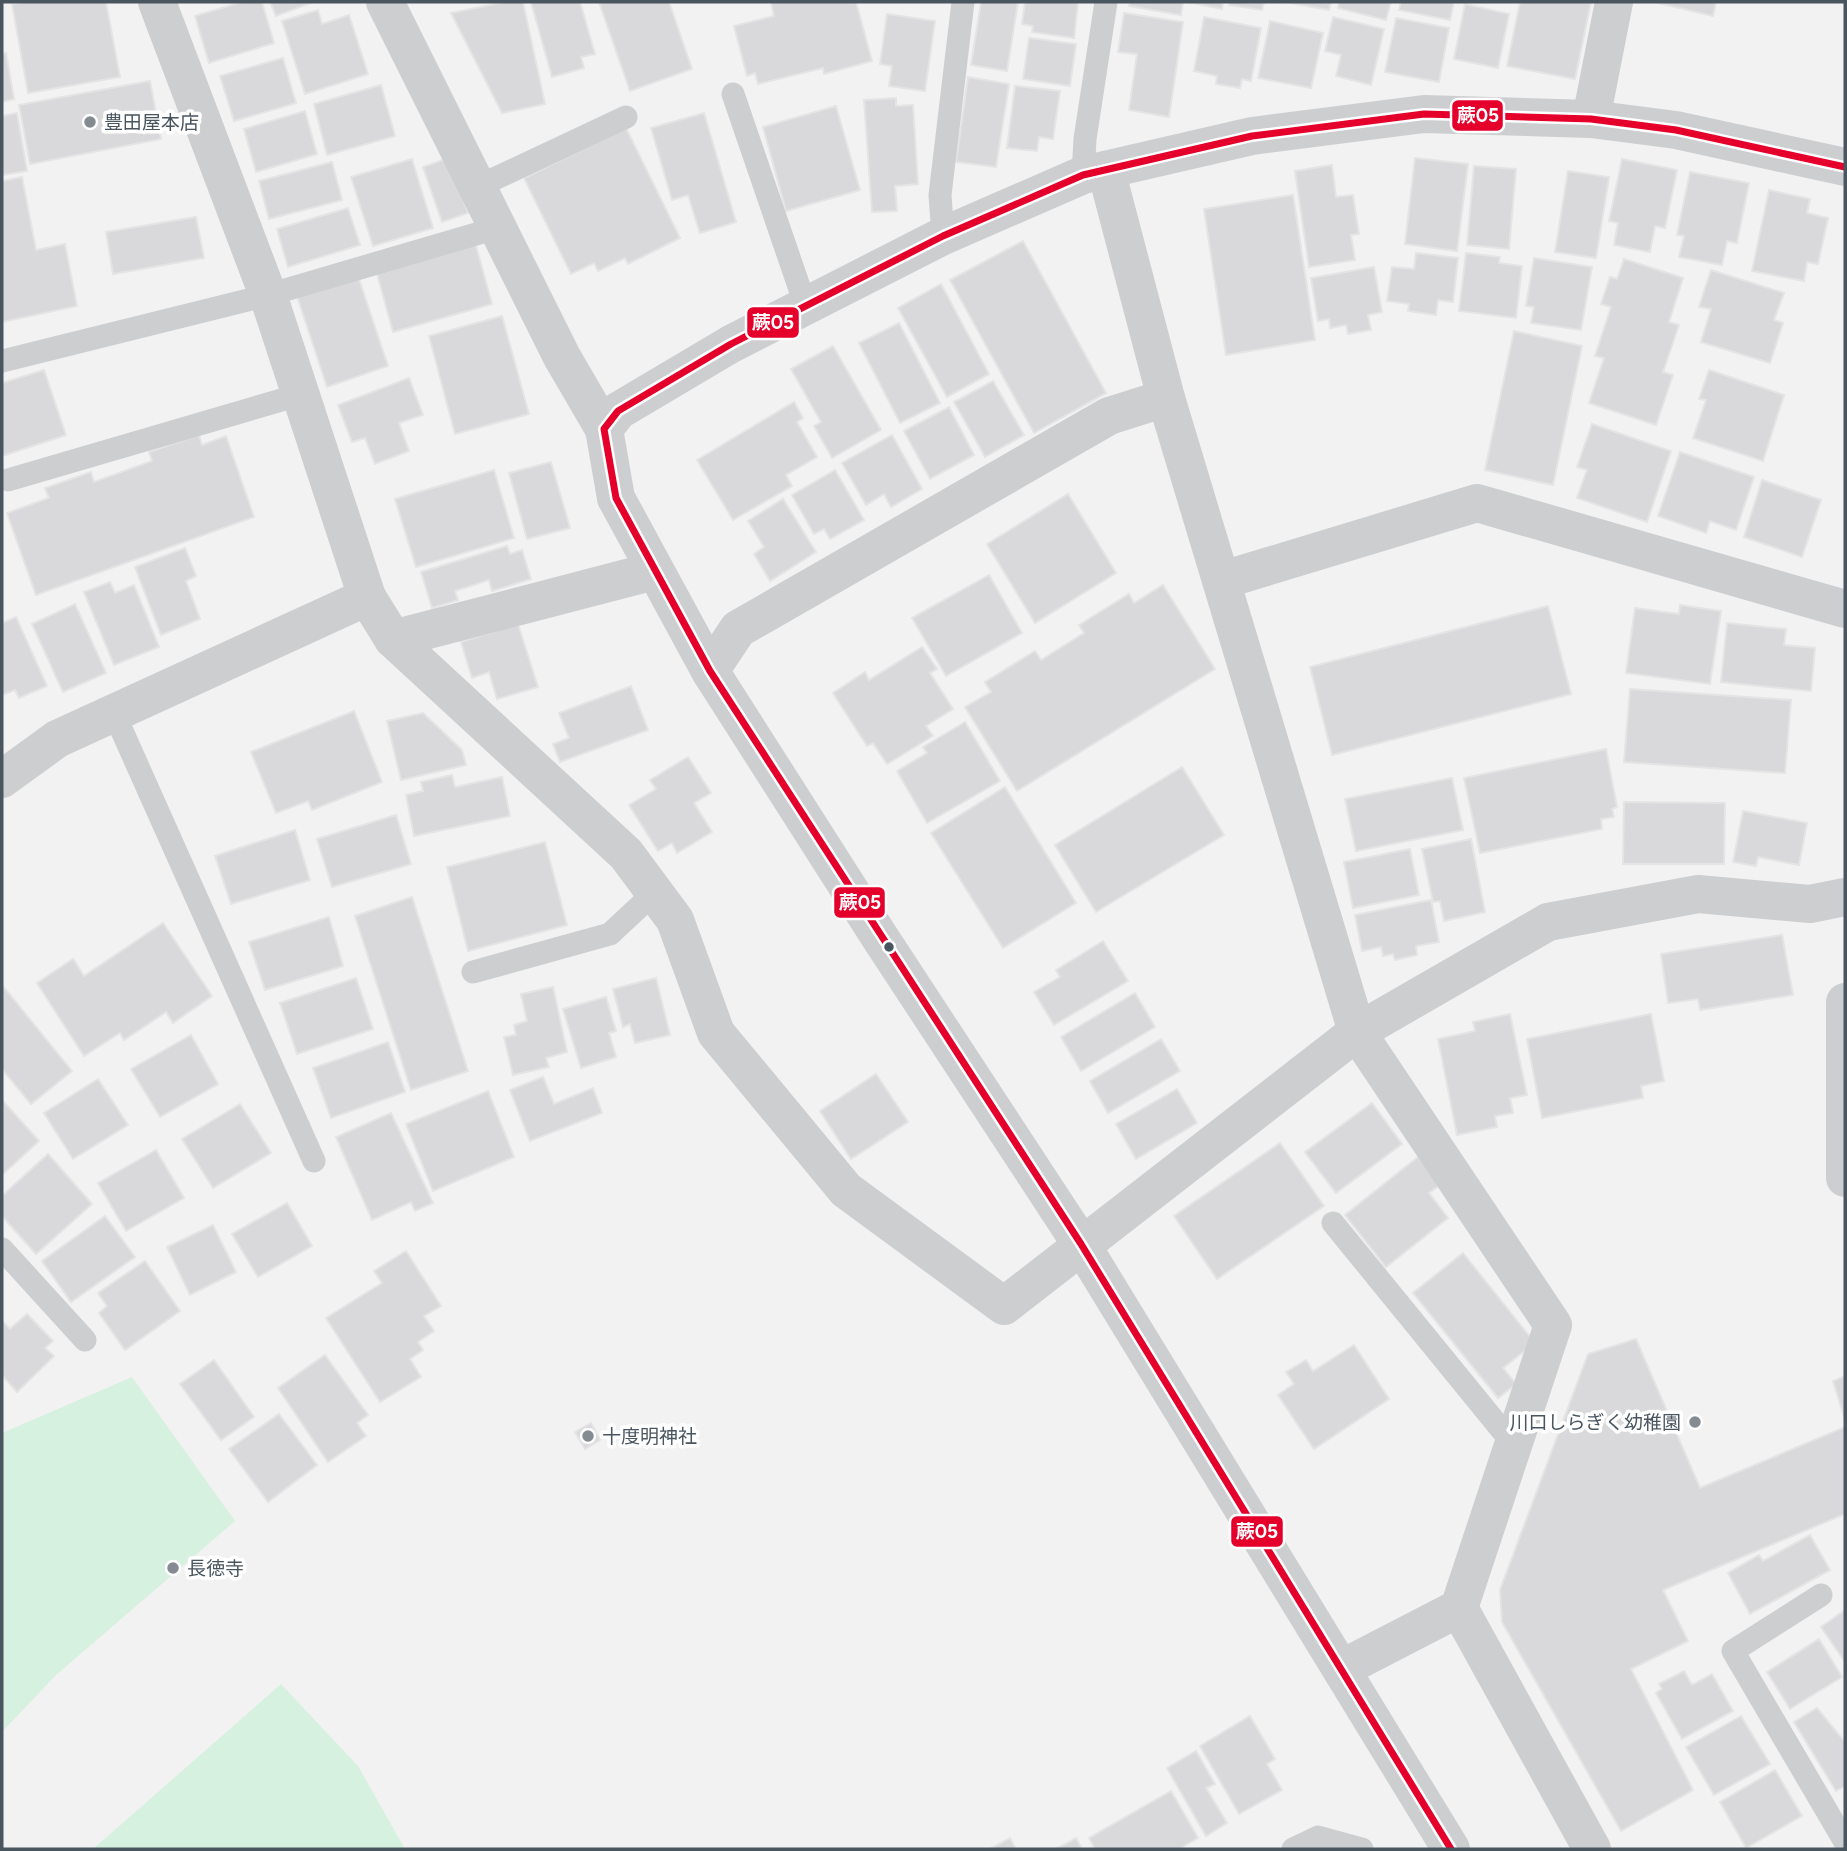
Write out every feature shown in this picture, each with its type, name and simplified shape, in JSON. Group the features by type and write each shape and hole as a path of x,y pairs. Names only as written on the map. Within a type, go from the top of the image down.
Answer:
{"street":[{"path":"157,2 268,295 367,597 393,639 626,854 675,920 716,1033 845,1190 1004,1306 1357,1032 1548,922 1698,894 1810,904 1845,897"},
{"path":"386,2 477,187 500,227 562,357 604,429 615,498 710,671 879,936 1081,1244 1451,1849"},
{"path":"1591,119 1614,2"},
{"path":"604,429 618,411 731,344 943,236 1094,173 1251,136 1424,114 1591,119 1676,130 1845,167"},
{"path":"1094,173 1223,580 1357,1032 1553,1325 1459,1608 1342,1670"},
{"path":"710,671 738,629 1109,415 1166,398"},
{"path":"1223,580 1477,502 1845,609"},
{"path":"393,639 654,571"},
{"path":"2,779 57,739 367,597"},
{"path":"1845,1002 1845,1178"},
{"path":"1459,1608 1592,1849"}],"lane":[{"path":"943,236 940,195 963,2"},
{"path":"1094,173 1085,139 1106,2"},
{"path":"733,94 805,304"},
{"path":"477,187 626,117"},
{"path":"2,361 268,295 500,227"},
{"path":"8,480 302,394"},
{"path":"114,713 314,1161"},
{"path":"473,972 611,934 655,892"},
{"path":"1333,1223 1514,1444"},
{"path":"2,1249 85,1340"},
{"path":"1821,1595 1733,1651 1845,1842"},
{"path":"1293,1849 1318,1837 1362,1849"}],"green space":[{"path":"132,1377 235,1521 56,1675 2,1732 2,1433"},
{"path":"281,1684 358,1766 405,1849 93,1849"}],"building":[{"path":"106,2 120,77 28,93 12,4"},
{"path":"242,2 262,2 274,43 209,63 195,16"},
{"path":"270,2 313,2 276,16"},
{"path":"505,2 523,2 545,104 502,113 451,13"},
{"path":"531,2 580,2 595,54 581,57 584,68 552,77"},
{"path":"599,2 669,2 692,69 630,91"},
{"path":"771,2 856,2 872,61 824,74 823,68 758,84 755,73 747,76 734,26 774,16"},
{"path":"981,2 1018,2 1007,71 971,65"},
{"path":"1025,2 1078,2 1074,38 1032,32 1033,26 1022,24"},
{"path":"1130,2 1183,2 1181,15 1129,6"},
{"path":"1188,2 1223,2 1222,9"},
{"path":"1230,2 1264,2 1262,10 1229,5"},
{"path":"1285,2 1331,2 1329,10"},
{"path":"1339,2 1391,2 1386,20 1338,8"},
{"path":"1401,2 1454,2 1450,20 1399,10"},
{"path":"1520,2 1591,2 1575,79 1507,66"},
{"path":"1654,2 1716,2 1713,16"},
{"path":"1465,4 1509,14 1498,68 1454,59"},
{"path":"318,10 322,24 349,15 368,74 305,94 282,21"},
{"path":"1124,13 1183,22 1169,117 1129,110 1137,54 1118,52"},
{"path":"887,14 935,21 925,91 889,86 892,66 880,64"},
{"path":"1204,17 1261,28 1251,81 1242,79 1240,88 1216,84 1217,76 1194,71"},
{"path":"1333,17 1384,29 1371,85 1336,76 1341,55 1325,51"},
{"path":"1396,18 1449,28 1439,82 1385,72"},
{"path":"1270,21 1323,33 1311,88 1258,78"},
{"path":"1029,38 1076,44 1070,86 1023,79"},
{"path":"6,53 14,99 2,102 2,54"},
{"path":"283,58 296,103 234,121 220,76"},
{"path":"968,77 1009,84 996,167 956,162"},
{"name":"豊田屋本店","path":"150,81 161,139 30,164 19,105"},
{"path":"381,85 395,136 327,155 314,104"},
{"path":"1015,86 1060,91 1053,139 1039,137 1037,151 1007,148"},
{"path":"896,98 896,106 913,105 918,184 895,186 897,211 872,212 864,100"},
{"path":"836,106 860,190 786,211 763,127"},
{"path":"305,111 317,154 256,172 244,129"},
{"path":"17,113 27,171 2,175 2,116"},
{"path":"704,113 736,222 700,233 688,195 672,200 651,128"},
{"path":"626,128 680,238 628,264 625,258 598,271 594,263 571,274 524,178"},
{"path":"448,158 468,213 442,222 423,167"},
{"path":"1415,158 1468,164 1457,251 1405,244"},
{"path":"412,159 433,228 373,246 351,177"},
{"path":"1622,159 1677,170 1665,228 1655,226 1650,252 1614,245 1618,223 1609,221"},
{"path":"332,162 342,200 269,219 259,181"},
{"path":"1332,165 1336,197 1353,195 1359,234 1351,235 1355,260 1309,267 1295,171"},
{"path":"1474,166 1516,169 1509,249 1467,245"},
{"path":"1568,171 1609,177 1596,258 1555,252"},
{"path":"1690,172 1749,183 1737,243 1727,241 1722,265 1679,257 1684,236 1677,235"},
{"path":"22,177 36,250 65,244 77,306 2,322 2,181"},
{"path":"1769,190 1810,199 1807,213 1828,218 1818,264 1807,262 1804,281 1752,271"},
{"path":"1293,195 1315,340 1226,355 1204,209"},
{"path":"348,208 360,245 288,267 277,229"},
{"path":"196,217 204,258 113,274 106,232"},
{"path":"1023,241 1106,393 1034,433 950,280"},
{"path":"475,242 492,304 393,332 376,270"},
{"path":"1416,253 1458,258 1453,302 1438,300 1436,315 1408,311 1409,304 1387,301 1392,267 1414,269"},
{"path":"1466,253 1500,257 1499,263 1522,266 1516,318 1459,311"},
{"path":"1534,258 1592,267 1581,330 1531,323 1534,307 1526,306"},
{"path":"1624,259 1683,278 1669,322 1679,325 1663,372 1673,375 1656,425 1589,403 1604,358 1595,356 1611,307 1601,304 1610,277 1617,279"},
{"path":"1374,267 1382,312 1368,315 1371,330 1348,334 1346,325 1330,328 1329,319 1318,321 1311,278"},
{"path":"1711,270 1784,293 1774,320 1783,323 1770,363 1701,342 1711,309 1699,307"},
{"path":"358,276 388,366 327,387 297,296"},
{"path":"941,284 989,374 947,397 898,308"},
{"path":"502,316 529,414 455,434 429,336"},
{"path":"899,323 940,403 900,423 859,343"},
{"path":"1514,331 1582,346 1553,485 1485,470"},
{"path":"833,346 881,430 832,458 814,426 821,422 791,369"},
{"path":"44,370 66,435 2,456 2,383"},
{"path":"1709,370 1784,395 1763,461 1693,438 1706,400 1699,399"},
{"path":"409,378 423,415 399,423 409,451 375,464 365,438 352,442 338,405"},
{"path":"993,381 1024,435 985,457 954,402"},
{"path":"794,402 803,418 797,422 817,457 786,475 792,486 733,520 697,460"},
{"path":"949,407 974,455 930,479 904,431"},
{"path":"1592,424 1671,451 1647,522 1577,498 1587,470 1577,467"},
{"path":"199,435 202,445 226,436 254,517 36,595 7,513 49,498 45,488 91,472 94,482 152,461 149,452"},
{"path":"892,435 922,489 891,507 884,494 866,505 842,463"},
{"path":"1680,452 1754,477 1736,530 1710,521 1706,533 1658,516"},
{"path":"551,462 570,528 527,539 509,473"},
{"path":"494,470 514,538 416,567 395,499"},
{"path":"835,470 864,520 830,539 824,529 814,534 792,495"},
{"path":"1762,480 1821,500 1802,557 1744,537"},
{"path":"1068,494 1116,573 1035,623 987,544"},
{"path":"783,499 816,552 770,581 754,554 764,547 748,521"},
{"path":"507,546 510,554 522,550 531,579 492,591 489,580 455,591 458,600 432,608 421,572"},
{"path":"185,548 196,576 186,581 200,619 161,635 135,567"},
{"path":"989,575 1022,633 946,676 912,618"},
{"path":"110,582 115,593 134,585 159,647 114,665 84,592"},
{"path":"1163,585 1215,669 1017,791 965,707 991,692 985,682 1035,651 1041,660 1084,633 1079,625 1129,594 1134,603"},
{"path":"75,604 106,673 63,692 32,624"},
{"path":"1680,605 1721,611 1710,684 1626,673 1635,608 1679,614"},
{"path":"1548,606 1571,694 1332,755 1310,667"},
{"path":"16,617 47,686 19,698 15,690 2,695 2,623"},
{"path":"1727,623 1786,629 1784,645 1815,648 1811,691 1721,682"},
{"path":"518,624 538,687 497,699 489,672 472,678 461,642"},
{"path":"922,647 937,669 930,673 953,709 926,726 933,736 887,764 873,743 867,746 833,693 865,672 869,680"},
{"path":"631,686 648,730 560,762 553,744 569,738 559,713"},
{"path":"1630,689 1791,700 1785,773 1624,762"},
{"path":"354,711 382,782 312,810 308,801 276,813 251,752"},
{"path":"423,713 462,750 466,765 401,780 387,721"},
{"path":"965,722 1000,781 927,823 897,771 927,753 923,747"},
{"path":"1606,749 1617,807 1612,809 1614,817 1601,819 1602,829 1480,853 1464,778"},
{"path":"688,757 711,793 694,803 712,832 677,853 672,843 658,851 629,805 656,789 650,780"},
{"path":"1182,767 1224,835 1096,912 1055,845"},
{"path":"452,775 455,787 502,777 510,816 414,836 406,795 423,791 421,782"},
{"path":"1452,778 1463,830 1356,851 1345,799"},
{"path":"1005,787 1076,903 1003,948 931,833"},
{"path":"1624,802 1725,803 1724,864 1623,864"},
{"path":"1743,811 1807,823 1799,865 1758,857 1756,866 1733,862"},
{"path":"396,815 411,864 332,887 317,839"},
{"path":"295,830 310,880 231,904 215,856"},
{"path":"1471,839 1485,912 1444,921 1440,901 1433,902 1422,849"},
{"path":"545,842 567,925 468,951 447,867"},
{"path":"1410,849 1419,895 1353,908 1344,862"},
{"path":"412,897 468,1071 411,1090 355,916"},
{"path":"1431,900 1439,942 1416,946 1417,955 1395,960 1393,954 1383,956 1381,947 1362,951 1355,915"},
{"path":"329,917 343,966 265,990 249,942"},
{"path":"163,923 212,996 173,1023 166,1012 124,1040 120,1033 84,1056 37,983 73,959 84,976"},
{"path":"1782,935 1793,995 1700,1010 1698,999 1668,1003 1661,954"},
{"path":"1103,941 1128,981 1054,1025 1034,992 1060,977 1056,970"},
{"path":"356,978 373,1029 297,1054 280,1003"},
{"path":"656,978 670,1035 635,1043 630,1024 623,1027 613,989"},
{"path":"2,985 72,1071 31,1104 2,1069"},
{"path":"553,987 567,1052 546,1058 549,1067 513,1075 504,1037 516,1035 514,1025 527,1021 521,994"},
{"path":"1135,993 1155,1027 1081,1071 1061,1037"},
{"path":"606,997 616,1031 609,1033 616,1057 581,1068 563,1009"},
{"path":"1510,1014 1527,1095 1510,1098 1513,1113 1495,1116 1497,1127 1457,1135 1438,1039 1475,1031 1473,1022"},
{"path":"1651,1014 1664,1081 1641,1086 1643,1098 1542,1118 1527,1039"},
{"path":"191,1035 218,1084 160,1117 131,1069"},
{"path":"1161,1039 1180,1071 1108,1113 1090,1081"},
{"path":"388,1042 405,1092 331,1118 313,1068"},
{"path":"876,1074 908,1122 851,1159 820,1111"},
{"path":"543,1077 554,1104 593,1088 602,1113 530,1141 510,1090"},
{"path":"98,1079 128,1125 73,1159 44,1113"},
{"path":"1177,1089 1197,1123 1136,1159 1116,1124"},
{"path":"488,1091 514,1157 433,1191 406,1124"},
{"path":"2,1100 39,1141 2,1175"},
{"path":"1372,1103 1402,1144 1336,1193 1305,1152"},
{"path":"240,1104 271,1153 213,1188 182,1139"},
{"path":"391,1113 433,1203 415,1211 411,1202 372,1220 336,1137"},
{"path":"1280,1143 1324,1206 1217,1279 1174,1216"},
{"path":"156,1150 184,1198 126,1231 98,1183"},
{"path":"48,1154 92,1204 36,1254 2,1216 2,1196"},
{"path":"1418,1157 1440,1185 1429,1193 1448,1218 1386,1267 1345,1215"},
{"path":"287,1203 312,1246 258,1277 232,1234"},
{"path":"105,1216 135,1257 71,1302 42,1261"},
{"path":"213,1225 236,1272 190,1295 167,1247"},
{"path":"406,1251 441,1306 424,1316 434,1331 418,1342 423,1350 410,1359 421,1377 380,1402 326,1318 382,1283 374,1271"},
{"path":"1463,1253 1535,1343 1503,1368 1516,1384 1498,1398 1413,1293"},
{"path":"145,1261 180,1311 125,1350 99,1313 107,1306 98,1293"},
{"path":"27,1314 53,1341 45,1348 54,1356 17,1392 2,1375 2,1321 10,1329"},
{"path":"1636,1339 1700,1488 1845,1427 1845,1514 1663,1590 1688,1641 1631,1669 1693,1790 1621,1831 1502,1622 1500,1590 1588,1354"},
{"path":"1354,1345 1389,1399 1314,1449 1278,1395 1294,1384 1286,1372 1306,1360 1313,1371"},
{"path":"325,1355 368,1415 357,1423 366,1436 328,1462 278,1388"},
{"path":"214,1360 254,1417 221,1440 180,1384"},
{"path":"1845,1376 1845,1420 1833,1381"},
{"path":"279,1414 317,1465 268,1502 229,1449"},
{"name":"十度明神社","path":"591,1423 600,1440 585,1449 575,1432"},
{"path":"1810,1535 1830,1570 1750,1614 1728,1573 1759,1555 1763,1561"},
{"path":"1845,1610 1845,1662 1821,1627"},
{"path":"1819,1639 1842,1677 1790,1709 1767,1672"},
{"path":"1684,1671 1692,1685 1712,1674 1733,1711 1682,1739 1656,1693 1662,1689 1659,1684"},
{"path":"1817,1708 1845,1742 1845,1786 1836,1791 1794,1722"},
{"path":"1250,1716 1275,1759 1267,1764 1282,1790 1239,1814 1200,1746"},
{"path":"1741,1716 1770,1764 1714,1795 1686,1747"},
{"path":"1196,1751 1215,1784 1206,1788 1227,1823 1206,1836 1167,1768"},
{"path":"1775,1770 1802,1816 1746,1848 1720,1802"},
{"path":"1171,1791 1198,1838 1179,1849 1095,1849 1089,1838"},
{"path":"1010,1838 1016,1849 990,1849"},
{"path":"1076,1838 1082,1849 1056,1849"}],"transit line":[{"name":"蕨05","path":"1451,1849 1081,1244 710,671 616,498 604,429 618,411 731,344 943,236 1083,175 1252,136 1424,114 1591,119 1676,130 1845,167"}],"place":[{"name":"豊田屋本店","path":"90,122"},
{"name":"川口しらぎく幼稚園","path":"1695,1422"},
{"name":"十度明神社","path":"588,1436"},
{"name":"長徳寺","path":"173,1568"}]}
